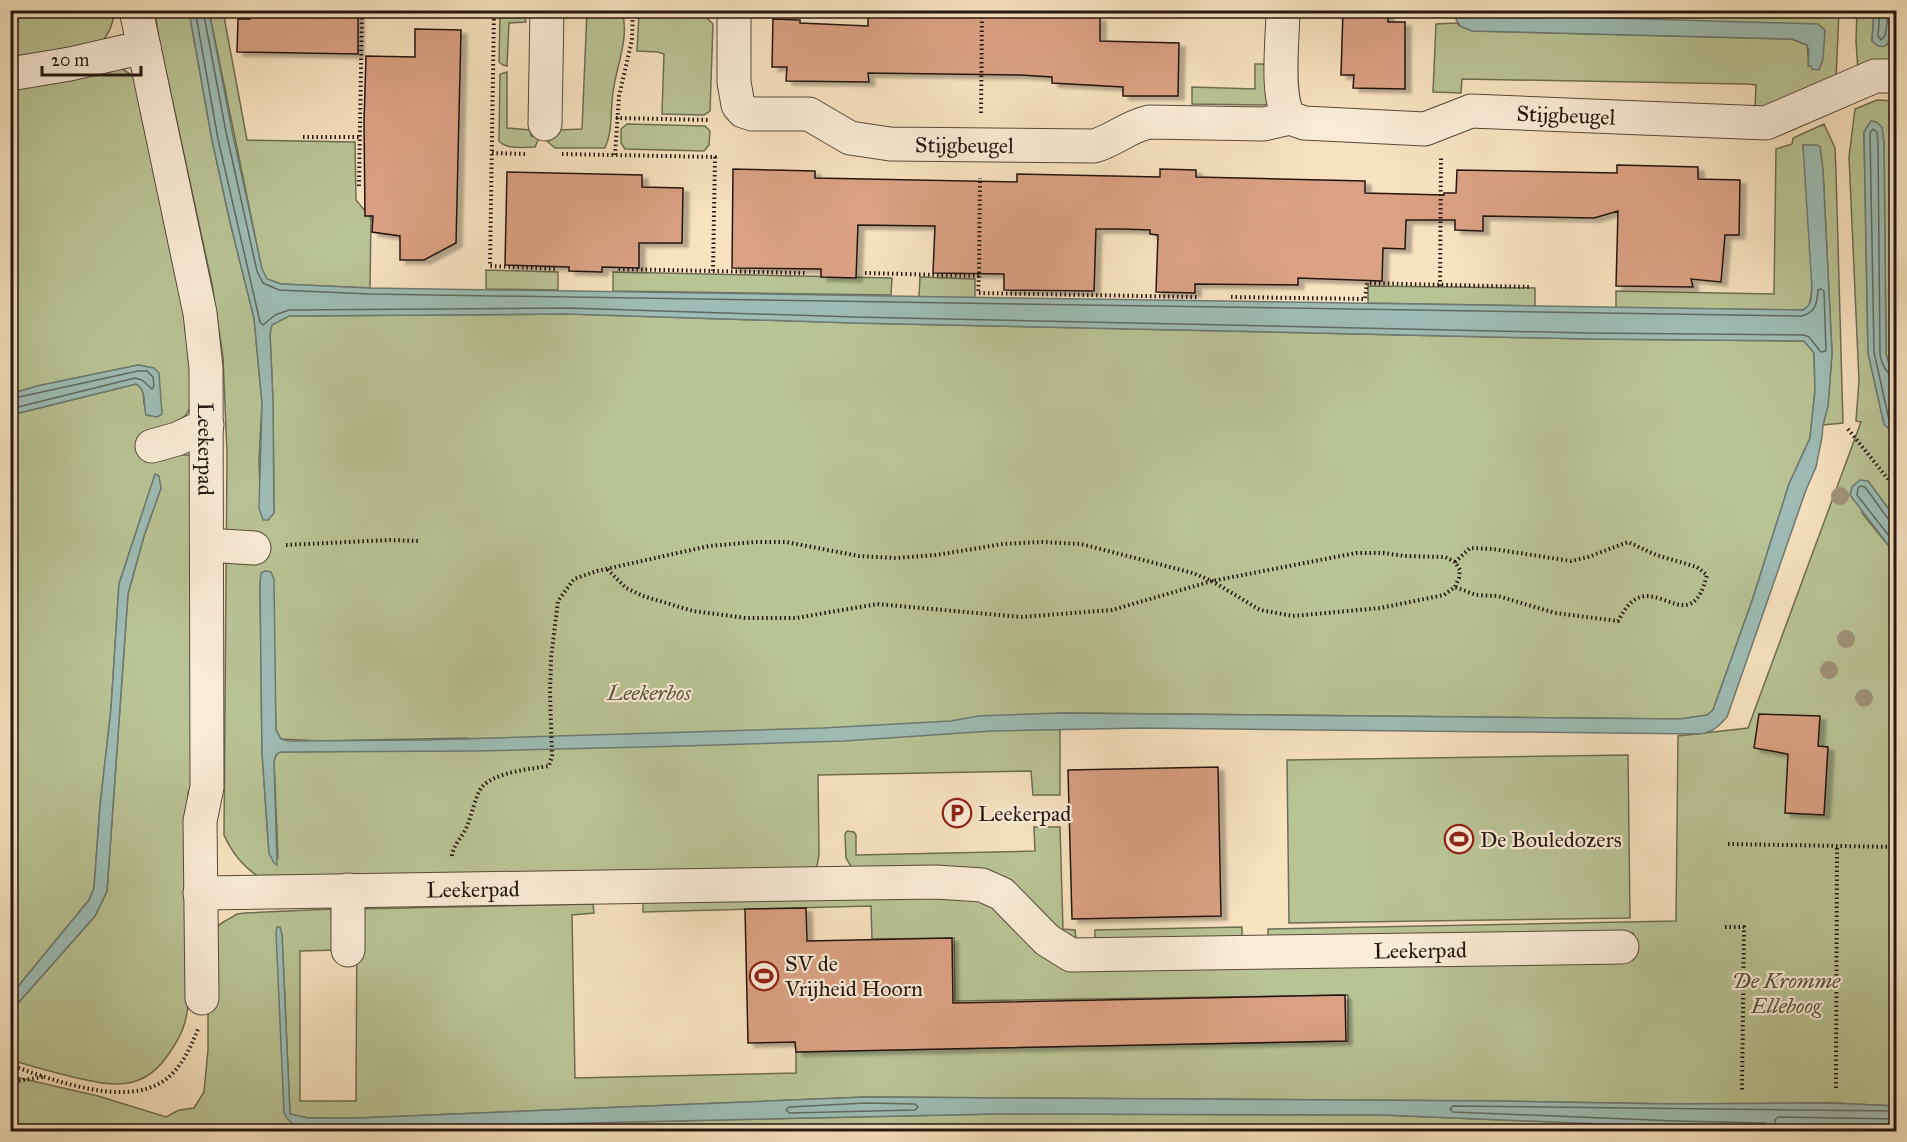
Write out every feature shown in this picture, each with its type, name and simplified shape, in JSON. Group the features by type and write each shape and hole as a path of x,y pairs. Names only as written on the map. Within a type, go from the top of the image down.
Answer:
{"street":[{"name":"Leekerpad","path":"136,10 200,313 206,368 207,787 200,821 202,998"},
{"path":"540,139 547,10"},
{"path":"734,10 734,82 738,105 743,111"},
{"path":"1283,10 1281,96 1284,111 1290,118"},
{"path":"10,74 70,64 144,47"},
{"name":"Stijgbeugel","path":"743,111 752,114 809,114 850,138 890,144 1094,146 1110,141 1133,126 1149,122 1264,124 1290,118 1304,123 1425,129 1471,111 1766,123 1875,76 1896,76"},
{"path":"152,446 177,439 207,425"},
{"path":"207,545 254,548"},
{"name":"Leekerpad","path":"200,892 936,882 982,885 1002,894 1047,940 1071,955 1622,947"},
{"path":"348,890 348,950"}],"path":[{"path":"359,186 362,10"},
{"path":"494,10 490,266 557,268"},
{"path":"615,155 616,118 632,40 633,10"},
{"path":"982,10 978,293 1197,297"},
{"path":"616,118 722,120 743,111"},
{"path":"1440,286 1441,123"},
{"path":"303,137 360,137"},
{"path":"492,153 540,139"},
{"path":"557,154 715,157 713,271"},
{"path":"616,269 805,273"},
{"path":"865,273 979,276"},
{"path":"1231,297 1365,299 1366,283 1531,287"},
{"path":"1848,429 1896,489"},
{"path":"254,548 420,541"},
{"path":"451,889 453,850 463,835 481,788 492,780 517,771 549,766 552,756 550,694 552,639 558,601 574,579 607,569 709,546 755,542 786,542 859,556 896,558 936,555 1003,544 1041,542 1090,546 1192,573 1212,581 1260,610 1293,616 1380,608 1444,595 1455,587 1460,570 1455,562 1445,557 1356,553 1212,581 1112,610 1021,617 877,604 796,618 746,618 693,611 643,596 626,588 607,569"},
{"path":"1455,562 1470,549 1493,549 1571,561 1628,542 1656,555 1697,567 1707,575 1704,587 1693,602 1678,606 1649,595 1636,598 1618,621 1555,613 1498,596 1476,595 1455,587"},
{"path":"1728,844 1896,847"},
{"path":"1836,1088 1837,847"},
{"path":"1725,927 1744,927 1742,1090"},
{"path":"10,1065 99,1092 154,1087 173,1074 189,1051 199,1026 202,998"},
{"path":"10,1082 44,1077"}],"green space":[{"path":"503,10 523,11 526,22 509,23 507,66 499,62 500,15"},
{"path":"11,11 115,11 109,30 97,46 11,61"},
{"name":"Leekerbos","path":"155,11 189,11 212,140 254,318 262,403 259,462 261,514 268,520 274,512 270,334 271,325 289,316 567,314 854,323 1588,339 1805,341 1814,353 1815,390 1810,438 1789,484 1753,598 1713,710 1707,715 1680,719 1060,713 1060,795 1033,795 1031,771 818,775 819,855 817,866 813,870 261,878 239,860 224,835 227,454 223,357 212,284 159,39","holes":["265,571 271,573 276,730 281,739 320,741 467,738 468,750 280,752 274,761 278,858 269,853 262,752 260,583"]},
{"path":"209,11 223,11 247,140 355,142 356,200 371,218 370,288 281,284 267,279 262,270"},
{"path":"587,11 622,11 624,21 609,135 605,148 555,148 548,142 548,137 556,136 557,130 582,129"},
{"path":"639,11 700,11 713,24 710,111 704,115 662,114 664,54 637,51"},
{"path":"1469,11 1839,11 1836,79 1767,108 1755,107 1756,85 1746,84 1462,79 1461,93 1433,92 1436,24 1457,23 1472,31 1792,39 1807,45 1809,66 1819,66 1825,30 1475,14"},
{"path":"1857,11 1874,11 1872,41 1885,46 1891,38 1894,11 1896,11 1896,65 1858,71"},
{"path":"1255,64 1263,64 1270,68 1267,104 1192,104 1192,87 1255,89"},
{"path":"119,67 135,77 187,297 194,402 186,415 173,425 166,455 199,455 197,784 188,792 188,1005 184,1026 179,1037 158,1067 148,1076 137,1081 113,1084 73,1077 11,1060 11,1011 95,916 107,891 128,594 144,536 161,488 155,475 119,584 111,709 94,888 89,900 11,995 11,415 136,384 143,389 144,405 154,368 138,365 11,394 11,89"},
{"path":"507,72 507,128 530,130 531,136 540,136 535,147 511,147 499,141 500,74"},
{"name":"De Kromme Elleboog","path":"1877,100 1896,101 1896,372 1886,354 1884,142 1882,129 1876,122 1871,121 1864,132 1868,353 1884,424 1894,430 1896,428 1896,519 1868,481 1862,513 1896,555 1896,1106 1831,1103 1673,1104 866,1097 358,1118 308,1118 290,1114 282,935 284,1112 313,1129 995,1114 1382,1115 1676,1127 1896,1131 11,1132 11,1076 98,1096 166,1117 179,1110 194,1108 204,1092 208,1050 208,949 220,924 237,914 246,913 331,909 332,929 337,950 300,951 300,1101 356,1101 357,909 593,904 594,913 572,915 575,1078 796,1073 796,1052 1348,1041 1348,995 955,1001 954,938 872,939 871,906 643,912 643,902 976,897 1089,967 1635,957 1633,933 1268,940 1268,929 1676,921 1678,736 1748,728 1861,422 1856,421 1859,381 1849,157 1855,109"},
{"path":"627,124 705,126 710,131 709,145 704,151 625,149 621,143 621,129"},
{"path":"1824,124 1835,148 1843,423 1823,425 1828,406 1832,353 1820,147 1803,146 1812,255 1811,295 1808,307 1803,310 1616,308 1616,291 1774,294 1776,149 1792,144 1793,138"},
{"path":"486,270 558,272 558,290 486,289"},
{"path":"613,272 892,278 891,295 613,291"},
{"path":"920,277 975,279 975,298 919,297"},
{"path":"1368,286 1535,288 1535,306 1368,303"},
{"name":"De Bouledozers","path":"1628,755 1630,918 1289,923 1287,760"},
{"path":"1034,827 1060,827 1063,929 1075,930 1076,939 1061,931 1027,899 852,868 846,858 845,834 847,831 854,832 856,835 856,855 1035,851"},
{"path":"1242,927 1242,939 1095,943 1095,930"}],"water":[{"path":"1469,10 1475,14 1818,24 1825,30 1823,59 1819,70 1812,69 1808,66 1807,45 1792,39 1472,31 1460,26 1452,12"},
{"path":"189,11 209,11 262,269 267,279 281,284 370,288 1803,310 1810,304 1812,289 1803,145 1817,145 1820,147 1823,171 1832,353 1828,406 1816,467 1727,717 1715,728 1700,734 1141,728 992,731 844,741 683,746 476,751 280,752 276,755 274,762 277,865 269,853 262,752 260,583 261,573 265,571 271,572 274,579 276,730 281,739 289,741 425,740 823,728 951,721 978,716 1059,713 1680,719 1707,715 1713,710 1753,598 1789,484 1810,438 1815,390 1814,353 1804,341 1588,339 854,323 567,314 289,316 272,325 270,334 274,513 268,520 263,520 259,508 262,403 254,318 212,140"},
{"path":"1874,11 1894,11 1890,38 1884,46 1879,46 1872,41"},
{"path":"1871,121 1882,127 1884,142 1886,354 1896,372 1896,428 1889,429 1884,424 1868,353 1864,132"},
{"path":"138,365 154,368 159,373 162,414 157,417 146,415 142,390 136,384 11,415 11,394 37,386"},
{"path":"155,474 159,476 161,488 144,536 128,594 107,891 95,916 11,1011 11,995 89,900 94,888 111,709 119,584"},
{"path":"1860,480 1868,481 1896,519 1896,555 1850,495 1852,487"},
{"path":"277,927 280,927 282,935 290,1114 308,1118 358,1118 866,1097 1673,1104 1831,1103 1896,1106 1896,1130 1676,1127 1382,1115 995,1114 313,1129 292,1123 284,1112"}],"building":[{"path":"250,10 358,10 358,54 237,52 238,19 250,19"},
{"path":"1343,10 1388,10 1388,22 1405,22 1405,89 1353,88 1354,75 1341,75"},
{"path":"949,13 1100,17 1100,41 1179,43 1178,96 1123,96 1123,87 1052,83 1052,77 1020,75 868,73 869,82 786,81 787,67 772,67 773,19 800,20 800,23 868,26 868,14 949,16"},
{"path":"415,29 461,30 456,243 424,260 400,260 400,236 372,232 373,216 365,216 366,56 415,57"},
{"path":"1617,165 1698,167 1698,179 1740,180 1739,235 1725,235 1721,282 1691,279 1693,287 1616,286 1618,211 1594,218 1483,216 1483,231 1455,230 1455,220 1406,220 1405,249 1383,248 1382,281 1298,278 1298,285 1195,284 1195,293 1156,292 1158,235 1150,234 1150,230 1123,229 1096,229 1094,291 1004,290 1004,274 933,273 935,226 858,225 856,278 821,277 821,269 732,268 733,169 815,171 815,178 1017,182 1017,174 1160,177 1160,169 1196,170 1196,177 1365,181 1365,193 1444,195 1444,193 1456,193 1457,170 1617,173"},
{"path":"507,172 642,175 642,187 683,188 682,243 639,243 639,268 602,267 602,272 569,271 569,267 505,265"},
{"path":"1759,714 1820,716 1818,746 1828,747 1824,815 1785,813 1788,754 1754,748"},
{"path":"1218,767 1221,916 1072,919 1068,770"},
{"path":"806,908 807,941 952,938 953,1003 1345,995 1346,1041 796,1052 795,1042 748,1043 745,909"}],"place":[{"name":"Leekerpad","path":"957,813"},
{"name":"De Bouledozers","path":"1459,839"},
{"name":"SV de Vrijheid Hoorn","path":"764,976"}]}
